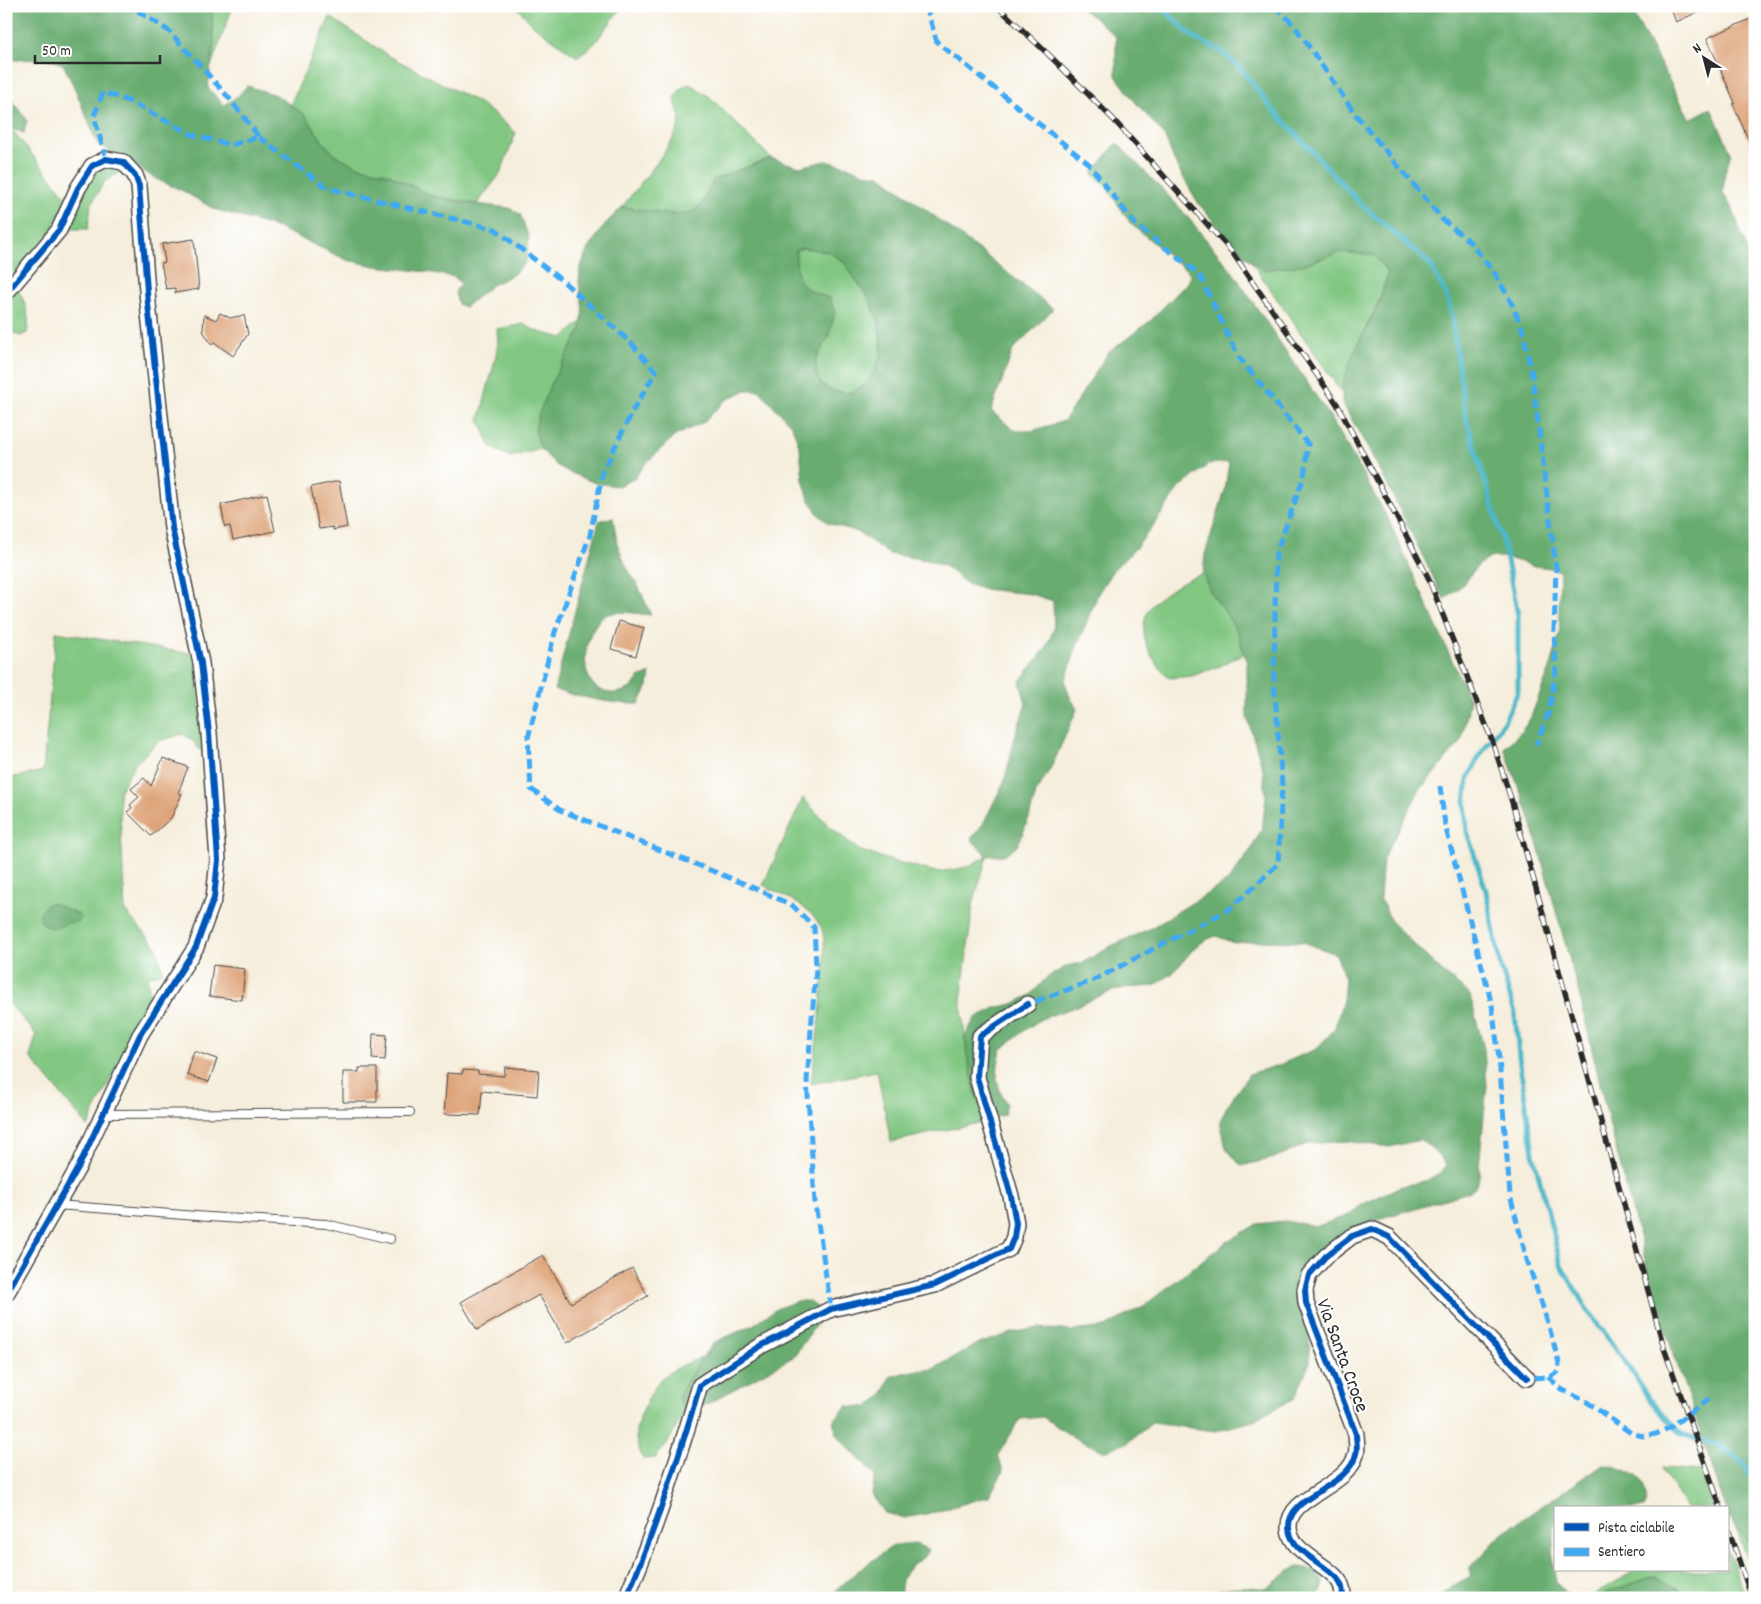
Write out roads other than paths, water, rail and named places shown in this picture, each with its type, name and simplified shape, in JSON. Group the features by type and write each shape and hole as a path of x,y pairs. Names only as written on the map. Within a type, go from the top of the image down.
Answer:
{"street":[{"path":"6,293 59,230 78,188 92,166 106,159 123,162 135,175 139,186 148,304 170,514 201,663 209,733 218,860 214,898 196,947 140,1035 79,1166 6,1294"},
{"path":"626,1598 644,1557 684,1443 700,1385 759,1348 831,1309 935,1285 1009,1249 1014,1237 1016,1223 1011,1196 977,1077 980,1036 1028,1004"},
{"name":"Via Santa Croce","path":"1342,1598 1343,1593 1338,1578 1323,1565 1303,1553 1292,1542 1289,1528 1291,1516 1300,1504 1337,1480 1349,1468 1356,1454 1356,1434 1306,1303 1305,1290 1309,1275 1326,1256 1352,1236 1372,1229 1389,1237 1527,1378"}],"lane":[{"path":"103,1114 410,1112"},
{"path":"56,1205 326,1224 390,1240"}],"waterway":[{"path":"1160,6 1194,38 1219,50 1242,70 1269,105 1362,205 1430,264 1446,294 1451,312 1466,418 1503,541 1518,615 1518,691 1504,722 1480,755 1468,779 1465,802 1467,832 1486,891 1500,964 1515,1013 1519,1057 1533,1153 1561,1265 1587,1310 1622,1357 1650,1400 1681,1434 1719,1445 1743,1463 1755,1481"}],"railway":[{"path":"997,6 1113,119 1232,252 1337,404 1428,577 1493,743 1512,802 1664,1348 1720,1506"},
{"path":"1728,1529 1752,1598"}]}
